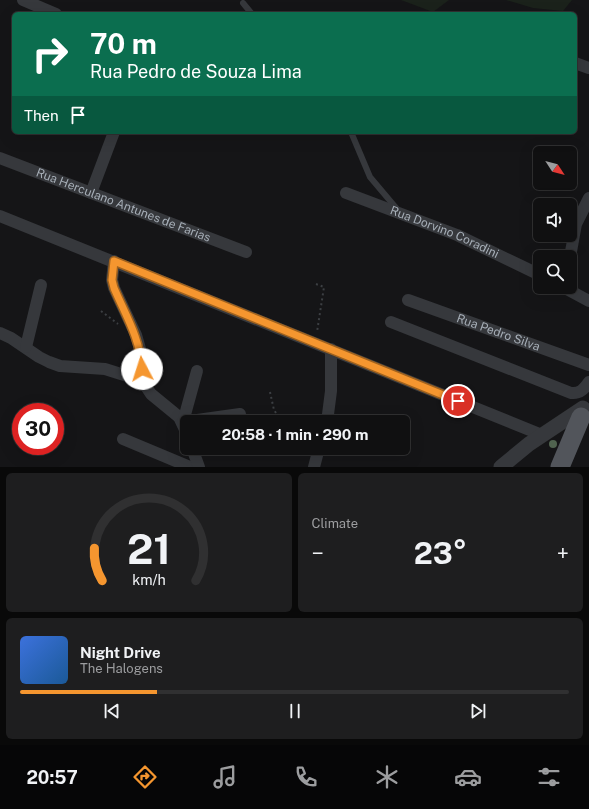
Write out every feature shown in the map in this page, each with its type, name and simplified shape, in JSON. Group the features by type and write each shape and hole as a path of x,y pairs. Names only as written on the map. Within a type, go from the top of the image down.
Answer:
{"main road":[{"path":"560,467 586,417"}],"street":[{"path":"23,0 51,12"},
{"path":"577,64 589,68"},
{"path":"91,193 113,134"},
{"name":"Rua Herculano Antunes de Farias","path":"0,158 246,252"},
{"name":"Rua Dorvino Coradini","path":"346,193 399,212 478,245 533,272"},
{"path":"571,250 576,224 589,198"},
{"path":"0,216 542,435"},
{"path":"114,261 112,280 114,288 136,335 140,349 143,381 150,394 180,419"},
{"path":"26,347 41,285"},
{"path":"575,294 589,302"},
{"name":"Rua Pedro Silva","path":"408,300 589,365"},
{"path":"391,322 571,393 575,394 581,391 589,382"},
{"path":"0,332 26,347 39,357 55,364 72,367 105,369 143,381"},
{"path":"328,415 332,390 331,350"},
{"path":"185,415 197,371"},
{"path":"233,415 240,414"},
{"path":"501,467 542,435 586,417"},
{"path":"123,439 190,467"},
{"path":"195,455 199,467"},
{"path":"314,467 318,455"}],"lane":[{"path":"243,3 250,12"},
{"path":"352,134 370,177 399,212"}],"path":[{"path":"316,284 324,288 316,343"},
{"path":"270,392 274,410 277,415"}],"shaded area":[{"path":"401,0 449,0 433,12"},
{"path":"506,0 572,0 563,11 533,8"}],"route":[{"path":"142,369 140,349 136,335 114,288 112,280 114,261 458,401"}]}
